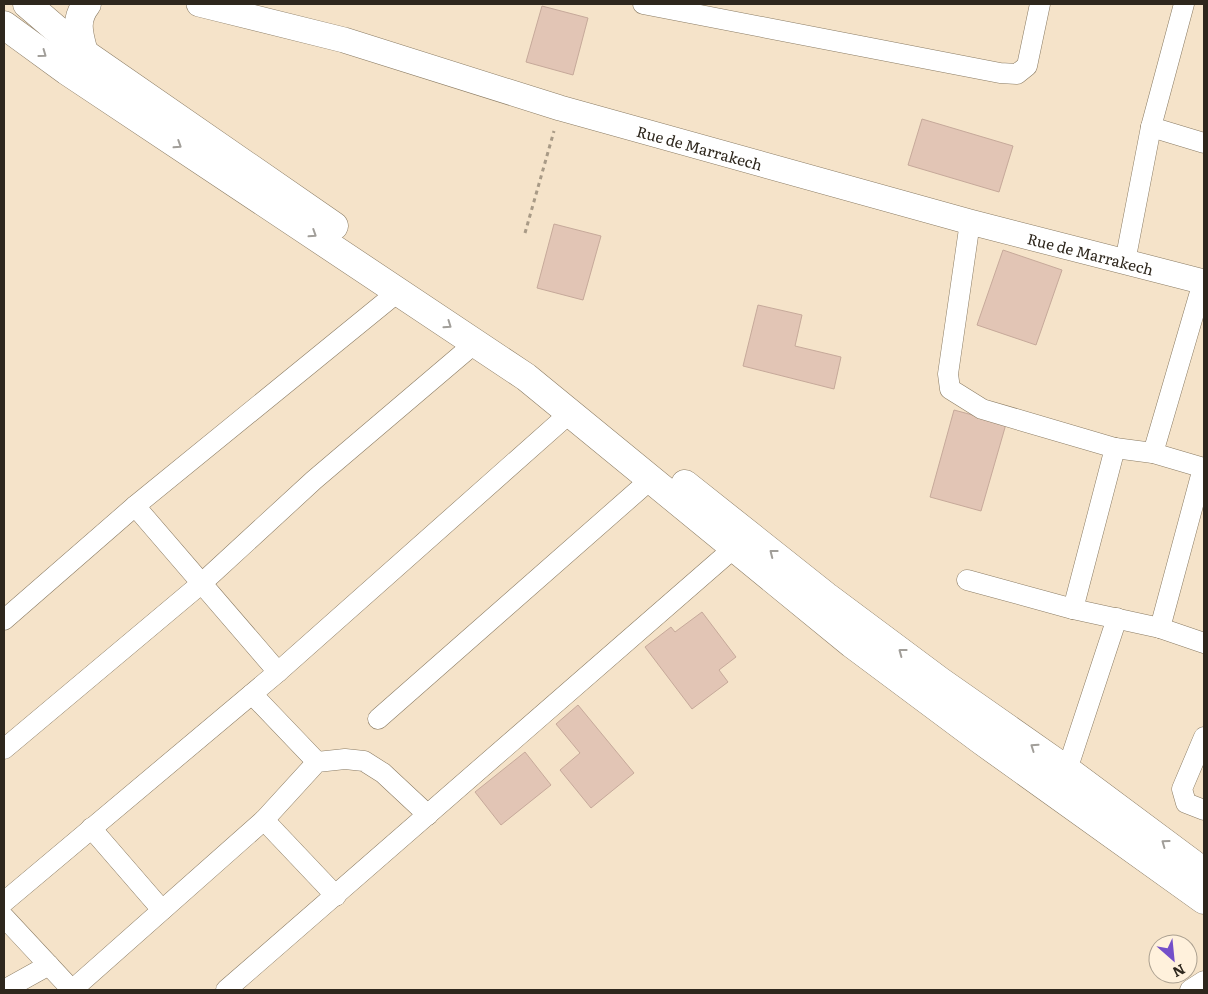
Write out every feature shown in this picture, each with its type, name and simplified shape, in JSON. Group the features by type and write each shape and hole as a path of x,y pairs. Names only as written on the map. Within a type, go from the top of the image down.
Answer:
{"main road":[{"path":"27,4 84,53 423,288 508,344 826,596 1204,872"},
{"path":"84,53 78,29 81,13 87,4"},
{"path":"4,25 67,71 526,377 852,644 982,741 1204,900"}],"street":[{"name":"Rue de Marrakech","path":"199,4 344,40 560,108 970,222 1204,282"},
{"path":"642,4 1000,73 1016,74 1027,66 1040,4"},
{"path":"1125,262 1151,127 1184,4"},
{"path":"1151,127 1204,143"},
{"path":"970,222 948,374 950,388 982,410 1115,448 1154,453 1204,468 1160,628"},
{"path":"1154,453 1204,282"},
{"path":"4,620 136,506 399,291"},
{"path":"4,749 202,583 314,480 474,344"},
{"path":"4,902 278,672 570,413"},
{"path":"1073,609 1115,448"},
{"path":"378,719 650,480"},
{"path":"136,506 278,672"},
{"path":"226,990 734,548"},
{"path":"967,580 1073,609 1160,628 1204,643"},
{"path":"1066,770 1117,618"},
{"path":"252,694 316,762"},
{"path":"1204,737 1182,789 1186,803 1204,810"},
{"path":"4,916 72,990 264,820 316,762 345,759 364,761 383,773 428,815"},
{"path":"264,820 336,896"},
{"path":"91,828 162,910"},
{"path":"4,990 49,965"},
{"path":"1190,990 1204,981"}],"path":[{"path":"525,233 560,108"}],"building":[{"path":"542,6 588,18 573,75 526,62"},
{"path":"922,119 1013,146 999,192 908,165"},
{"path":"554,224 601,236 583,300 537,288"},
{"path":"1003,250 1062,270 1036,345 977,325"},
{"path":"758,305 802,315 795,346 841,357 834,389 743,366"},
{"path":"954,410 1006,424 981,511 930,497"},
{"path":"702,612 736,657 719,670 728,682 692,709 645,647 671,627 675,632"},
{"path":"578,705 634,773 591,808 560,770 580,753 556,724"},
{"path":"525,752 551,785 501,825 475,792"}]}
